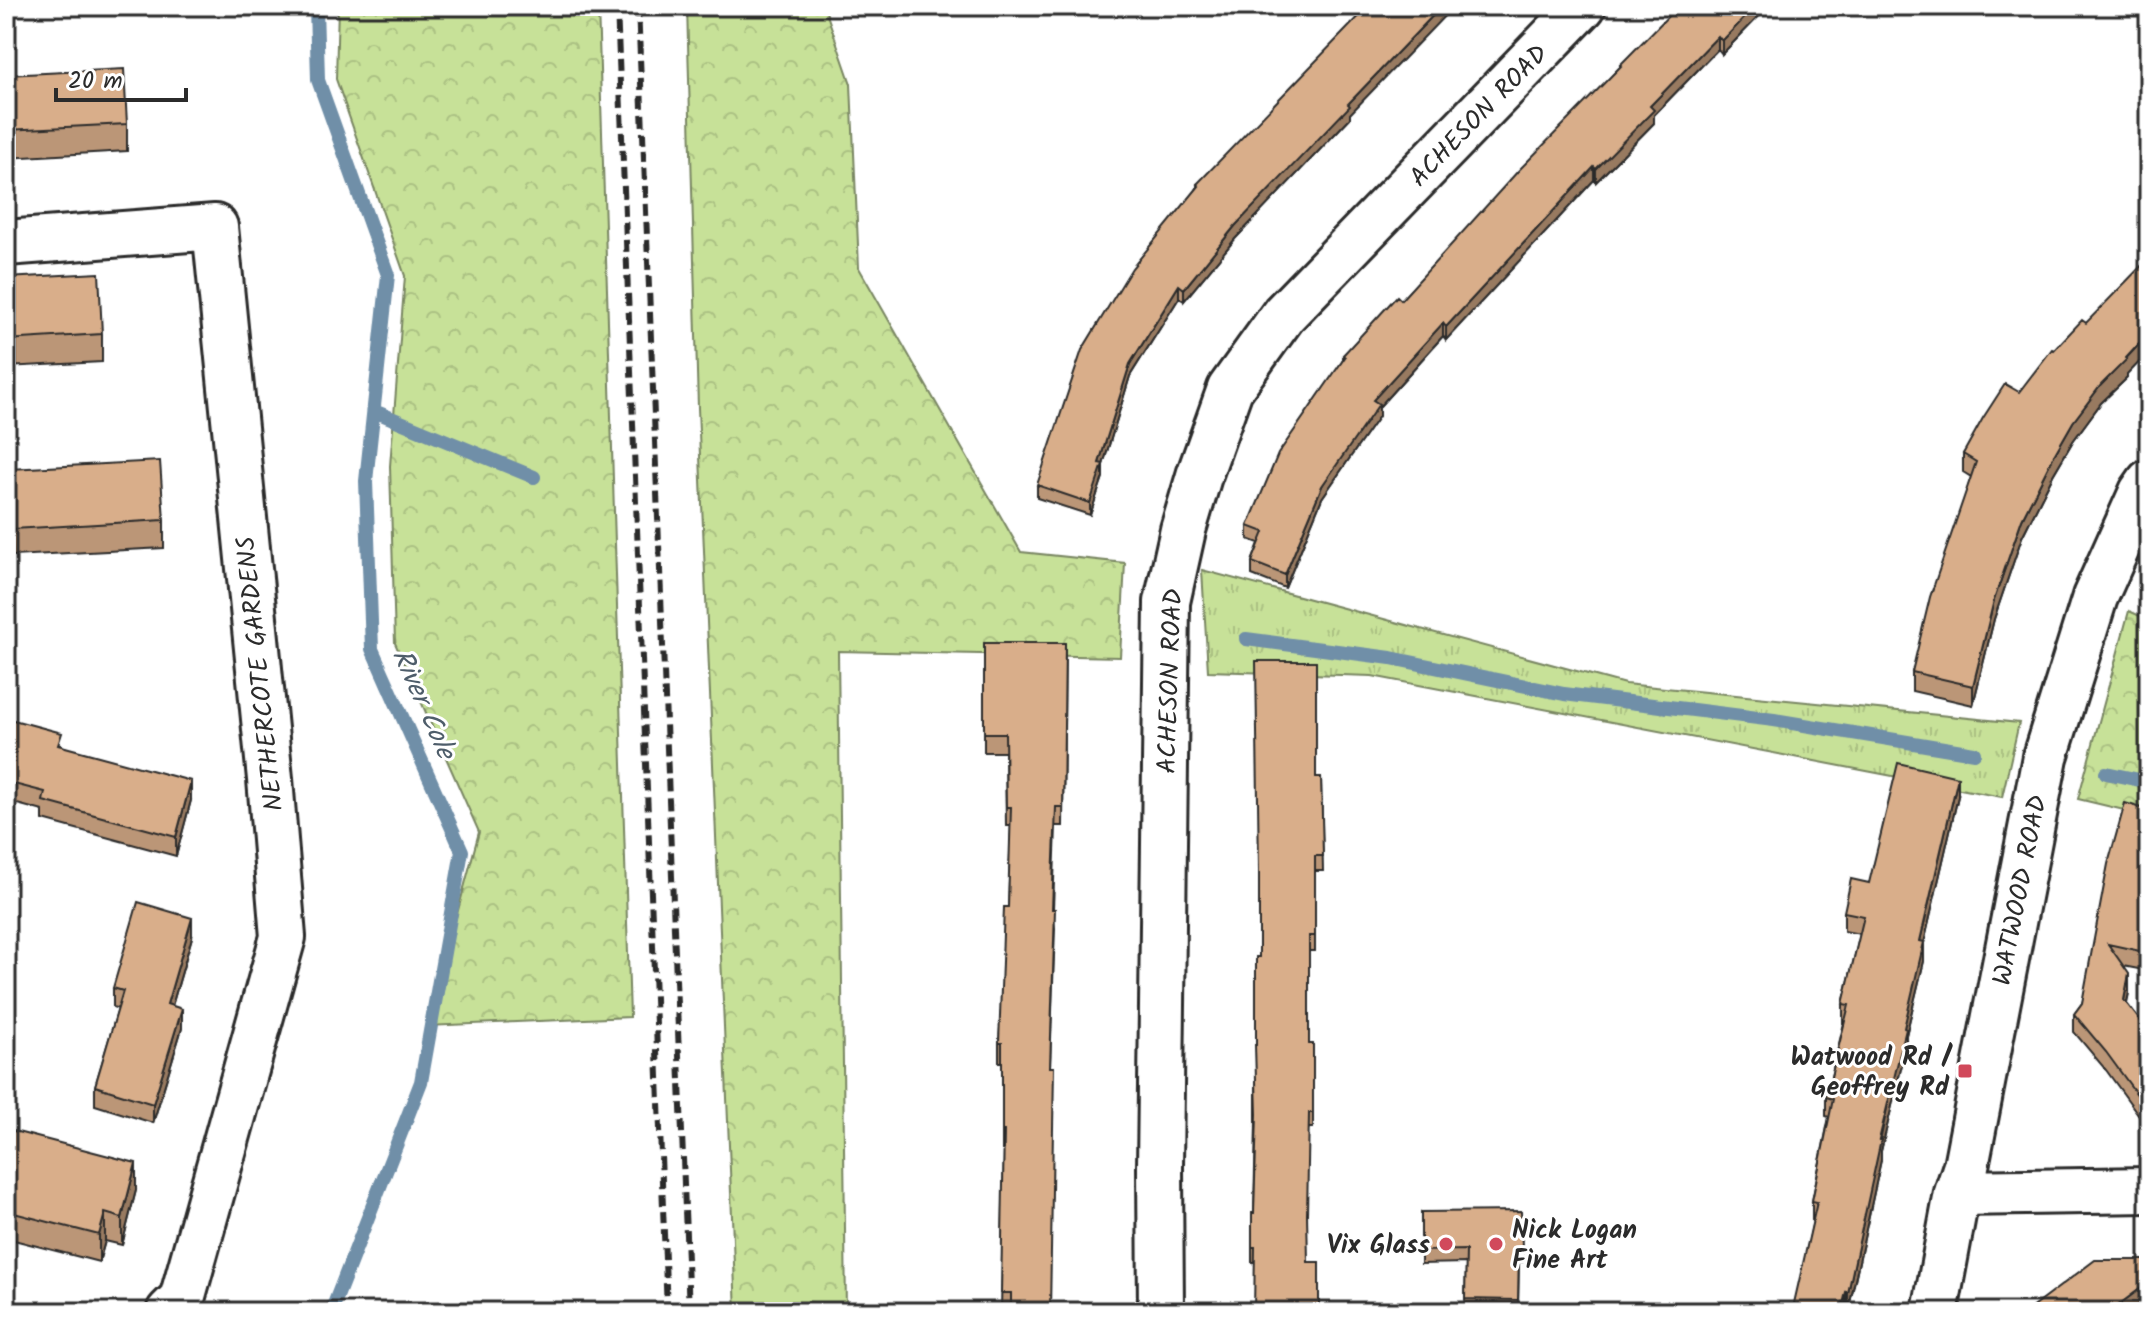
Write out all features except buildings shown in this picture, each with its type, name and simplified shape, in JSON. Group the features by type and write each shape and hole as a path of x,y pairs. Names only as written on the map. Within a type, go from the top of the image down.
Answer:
{"street":[{"name":"ACHESON ROAD","path":"1161,1312 1167,602 1199,476 1230,389 1284,314 1583,6"},
{"name":"NETHERCOTE GARDENS","path":"6,243 215,227 283,937 182,1299 169,1312"},
{"name":"WATWOOD ROAD","path":"1935,1312 2045,757 2095,597 2149,482"},
{"path":"1957,1193 2149,1190"}],"green space":[{"path":"338,6 598,6 630,1017 427,1026 479,832 395,643 390,466 405,276 336,79"},
{"path":"687,6 824,6 851,84 859,268 1021,552 1125,563 1120,657 838,651 846,1312 736,1312 698,408"},
{"path":"1202,570 1625,684 2019,723 2002,797 1372,676 1208,671"},
{"path":"2129,611 2149,620 2149,816 2078,799"}],"waterway":[{"name":"River Cole","path":"316,6 318,80 388,275 366,481 372,649 462,851 421,1082 331,1312"},
{"path":"374,411 534,477"},
{"path":"1246,639 1391,658 1564,694 1774,720 1974,753"},
{"path":"2106,773 2149,782"}],"railway":[{"path":"617,6 667,1312"},
{"path":"638,6 689,1312"}],"place":[{"name":"Watwood Rd / Geoffrey Rd","path":"1965,1071"},
{"name":"Vix Glass","path":"1446,1244"},
{"name":"Nick Logan Fine Art","path":"1496,1244"}]}
